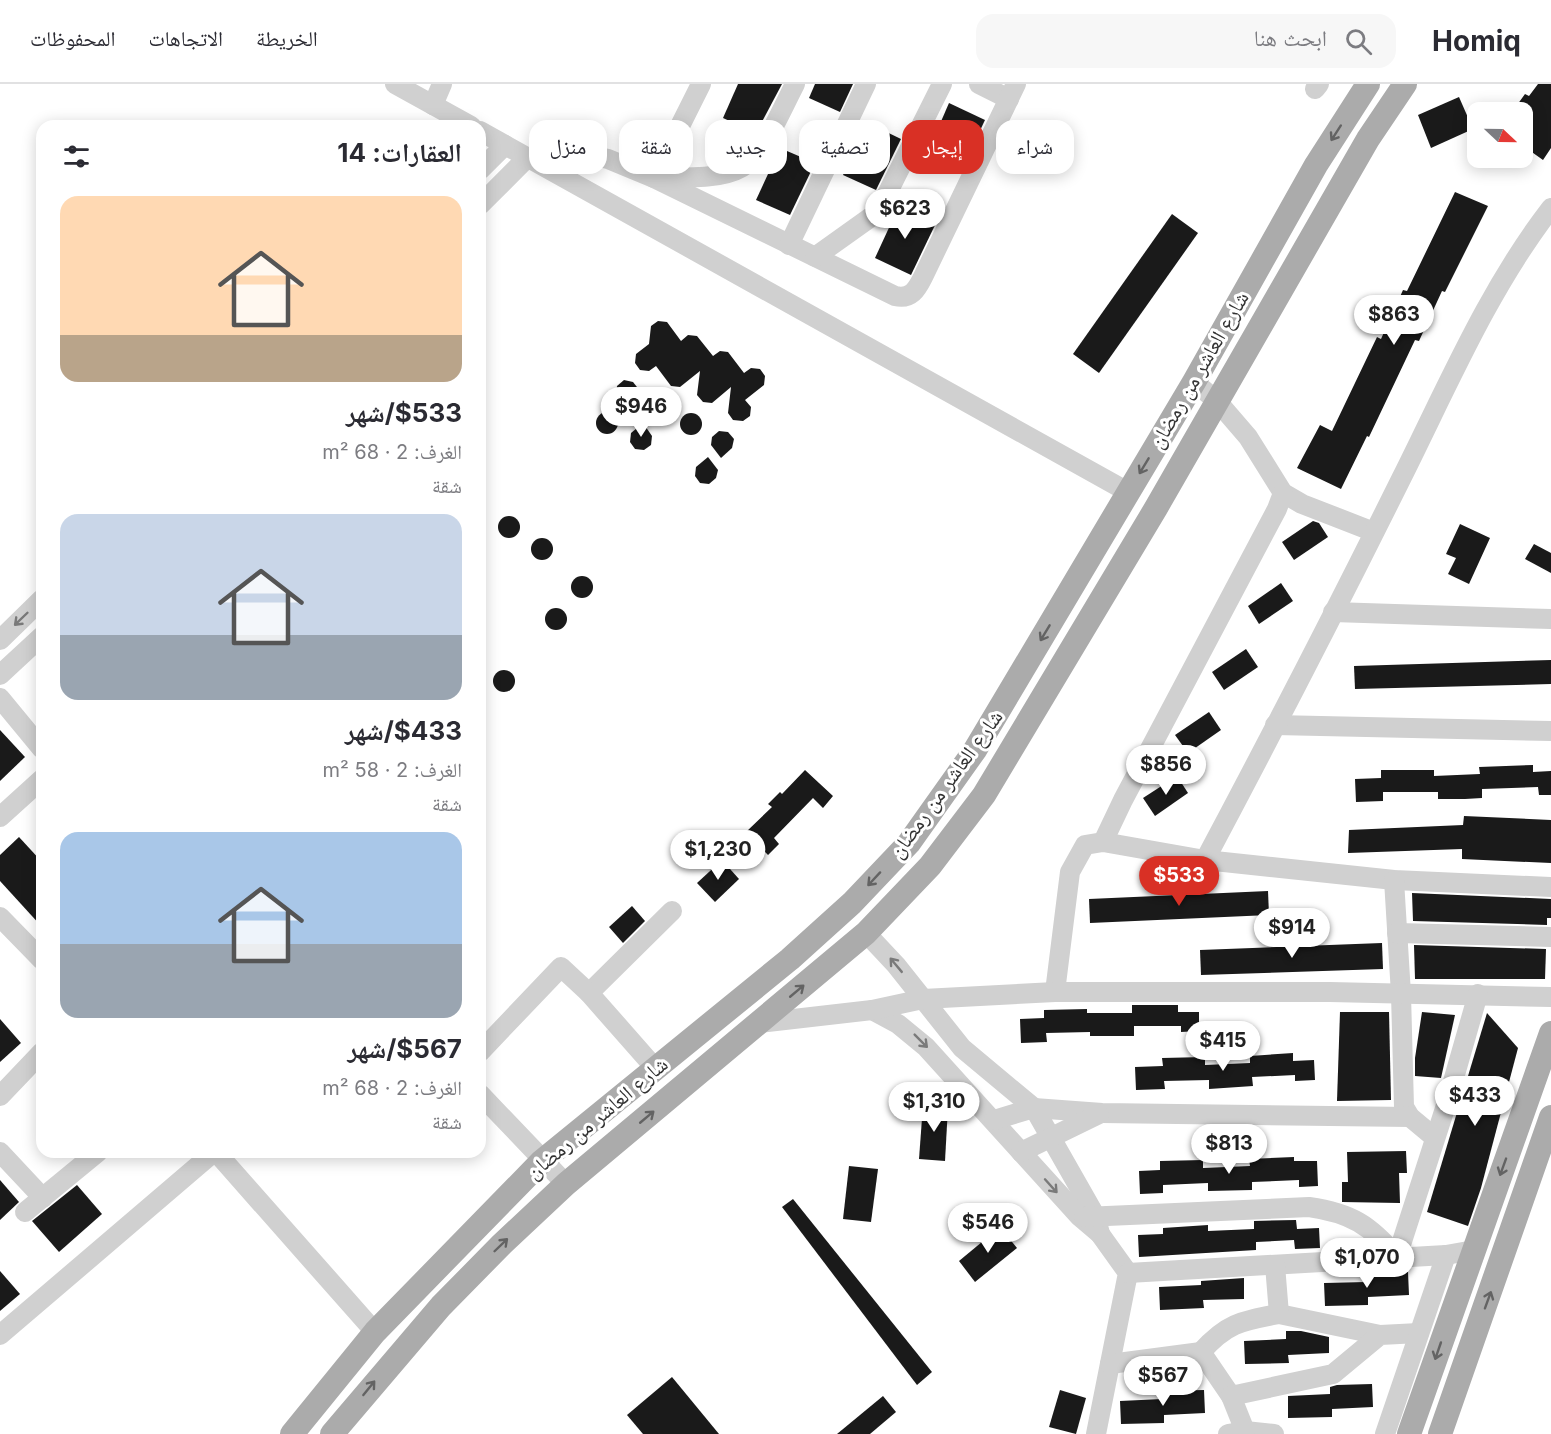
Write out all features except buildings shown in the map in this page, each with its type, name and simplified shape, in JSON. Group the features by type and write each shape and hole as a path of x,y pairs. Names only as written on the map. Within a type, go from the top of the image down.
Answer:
{"main road":[{"name":"شارع العاشر من رمضان","path":"292,1434 375,1332 542,1161 790,959 852,903 909,843 975,750 1194,382 1316,165 1368,84"},
{"name":"شارع العاشر من رمضان","path":"332,1434 441,1306 502,1244 566,1184 866,933 930,866 984,795 1217,401 1368,139 1405,84"},
{"path":"1409,1434 1551,1033"},
{"path":"1440,1434 1551,1117"}],"street":[{"path":"395,84 460,120"},
{"path":"433,105 442,84"},
{"path":"654,178 701,84"},
{"path":"654,178 717,177 738,171 751,163 762,150 795,84"},
{"path":"789,244 866,84"},
{"path":"815,257 869,220 884,204 942,84"},
{"path":"607,160 654,178 895,296 905,297 916,291 1013,92 979,84"},
{"path":"486,134 528,157 486,199"},
{"path":"486,164 505,145"},
{"path":"559,174 1128,492"},
{"path":"1205,860 1374,532 1489,301 1512,262 1551,208"},
{"path":"1194,382 1217,401 1248,437 1283,493 1302,504 1374,532"},
{"path":"1103,842 1277,509 1283,493"},
{"path":"0,640 36,605"},
{"path":"1333,612 1551,619"},
{"path":"0,675 36,642"},
{"path":"0,698 36,742"},
{"path":"1275,725 1551,731"},
{"path":"0,816 36,784"},
{"path":"1055,992 1070,872 1085,845 1103,842 1205,860 1394,880 1551,887"},
{"path":"1394,880 1401,994 1404,1107 1410,1117 1434,1137"},
{"path":"589,993 672,911"},
{"path":"0,917 36,954"},
{"path":"866,933 962,1048 1034,1108 1051,1137 1092,1223"},
{"path":"1397,933 1551,937"},
{"path":"486,1046 557,969 564,969 589,993 655,1068"},
{"path":"759,1023 872,1010 923,999 1055,992 1478,994 1551,997"},
{"path":"1397,1257 1448,1099 1478,994"},
{"path":"872,1010 913,1034 1021,1152 1092,1223 1128,1273 1096,1434"},
{"path":"0,1096 36,1058"},
{"path":"486,1100 566,1184"},
{"path":"994,1120 1034,1108 1102,1113 1410,1117"},
{"path":"1021,1152 1102,1113"},
{"path":"0,1152 43,1198"},
{"path":"26,1212 91,1158"},
{"path":"0,1335 208,1158"},
{"path":"220,1158 375,1332"},
{"path":"1092,1223 1309,1207 1345,1216 1370,1228 1397,1257"},
{"path":"1128,1273 1446,1255 1474,1250"},
{"path":"1385,1434 1446,1255"},
{"path":"1275,1265 1279,1314"},
{"path":"1110,1364 1201,1352 1217,1334 1228,1326 1239,1321 1279,1314 1380,1335 1419,1333"},
{"path":"1231,1396 1333,1374 1380,1335"},
{"path":"1201,1352 1231,1396 1237,1432 1274,1434"}]}
